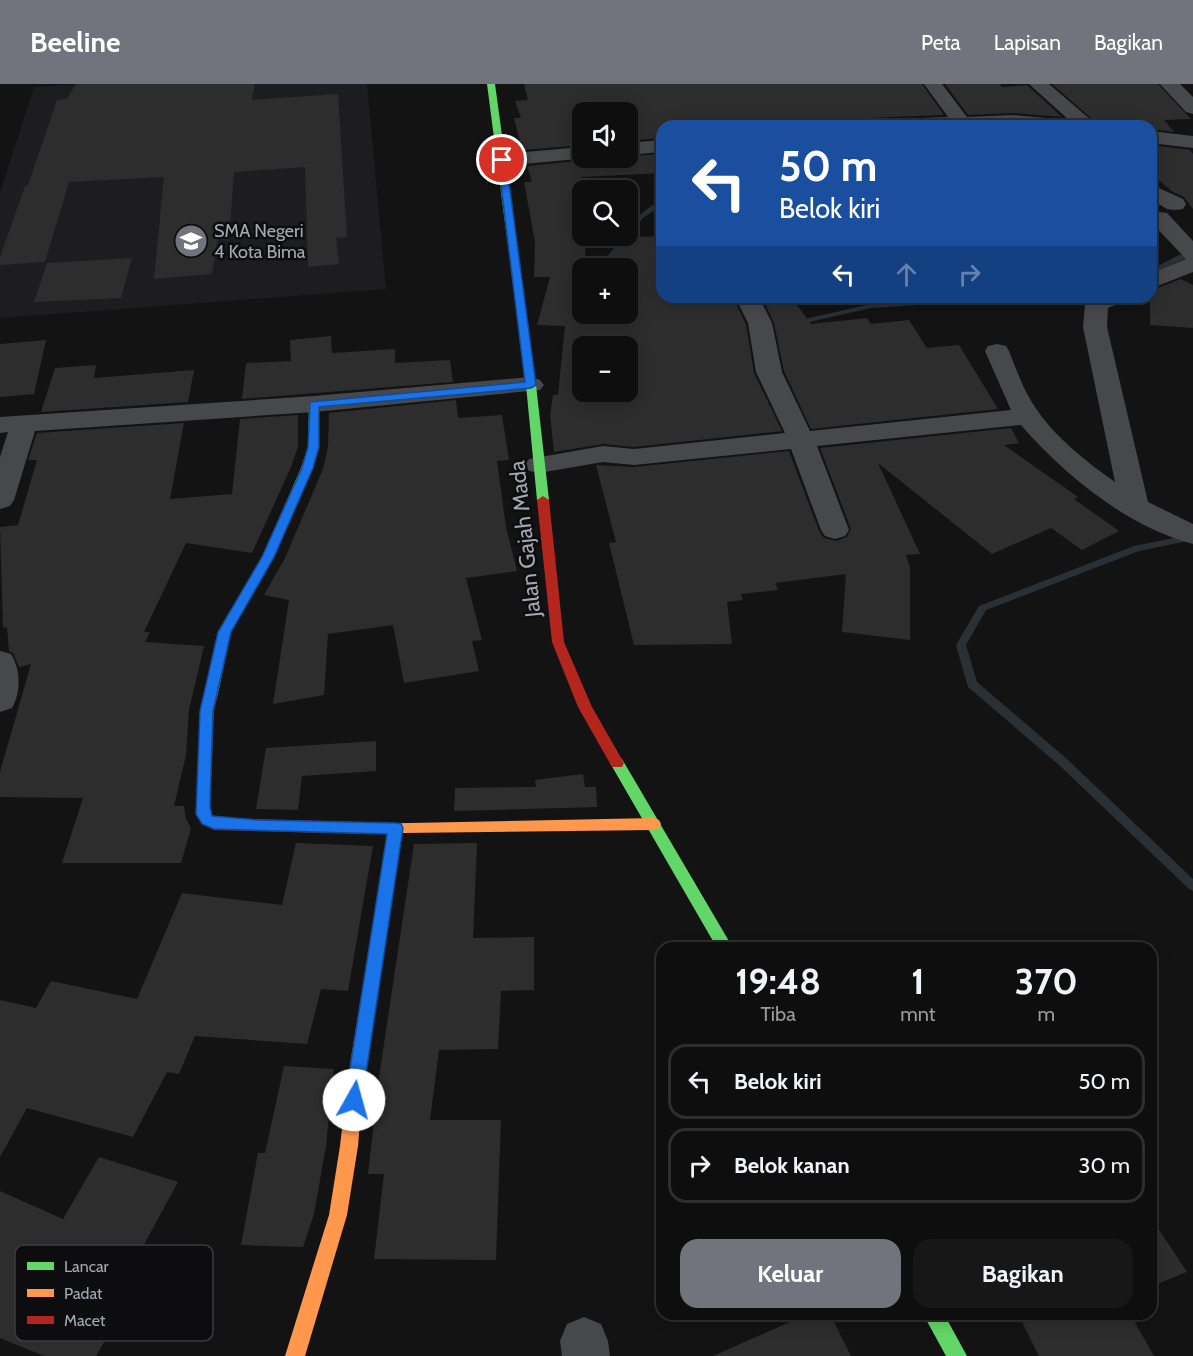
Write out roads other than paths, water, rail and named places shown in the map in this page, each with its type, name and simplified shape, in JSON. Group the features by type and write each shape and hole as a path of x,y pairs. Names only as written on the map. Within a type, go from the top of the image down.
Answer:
{"main road":[{"name":"Jalan Gajah Mada","path":"491,84 531,385 558,642 567,675 579,700 722,942"},
{"path":"314,404 313,447 307,468 268,557 225,632 207,711 203,814 207,820 214,824 396,828 654,824"},
{"path":"295,1356 338,1215 349,1146 356,1077 396,828"},
{"path":"936,1320 957,1356"}],"street":[{"path":"933,84 961,120"},
{"path":"1038,84 1081,120"},
{"path":"1169,84 1193,108"},
{"path":"1157,138 1193,142"},
{"path":"638,148 656,147"},
{"path":"502,160 572,154"},
{"path":"1157,199 1169,214 1191,252 1157,277"},
{"path":"750,303 760,323 769,372 802,442 835,530"},
{"path":"1099,303 1097,304 1095,327 1134,508"},
{"path":"997,351 1005,373 1028,416 1076,465 1134,508 1193,535"},
{"path":"0,500 12,424 314,404 531,385"},
{"path":"538,465 603,454 634,458 802,442 1028,416"},
{"path":"0,662 3,688 0,700"}],"waterway":[{"path":"613,258 611,257 641,217 656,206"},
{"path":"1157,270 1182,257 1193,256"},
{"path":"796,323 871,306 917,303"},
{"path":"1193,537 1137,548 982,608 961,645 972,684 1063,762 1193,886"}],"place":[{"name":"SMA Negeri 4 Kota Bima","path":"191,241"}]}
